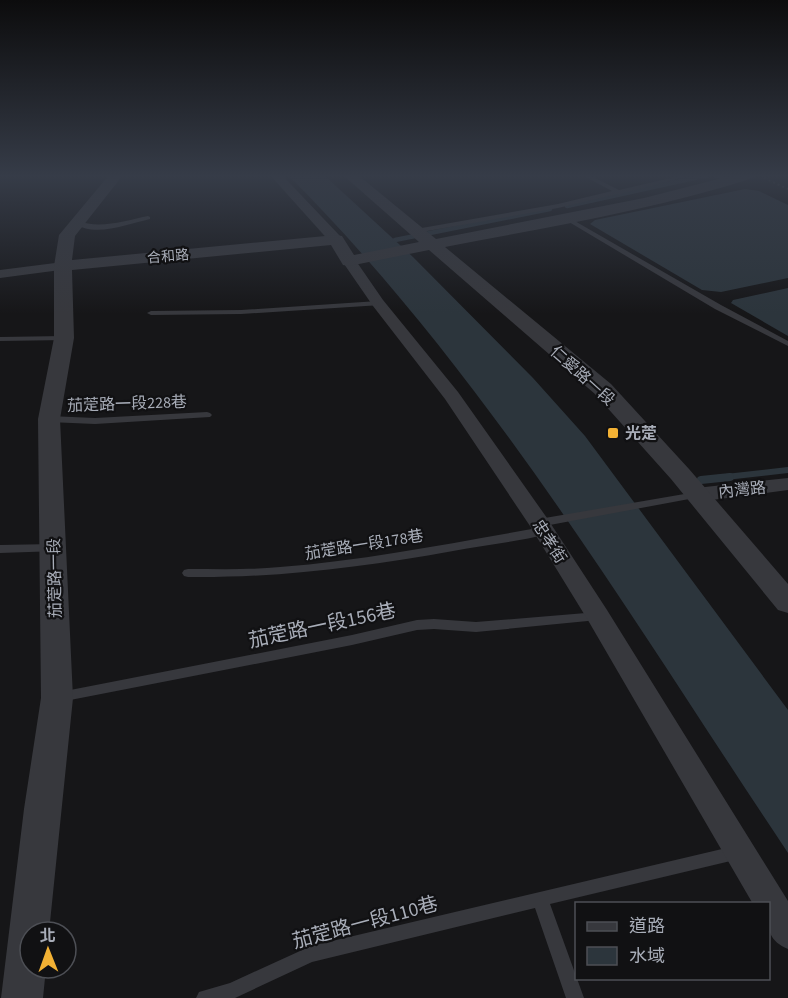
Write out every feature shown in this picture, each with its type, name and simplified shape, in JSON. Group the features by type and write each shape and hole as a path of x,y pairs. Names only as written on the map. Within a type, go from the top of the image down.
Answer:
{"street":[{"name":"忠孝街","path":"319,222 356,260 378,303 452,396 547,525 598,616 770,902"},
{"name":"仁愛路一段","path":"405,222 603,389 788,603"},
{"path":"356,260 405,251 423,237 539,222"},
{"name":"茄萣路一段","path":"22,998 42,809 57,698 49,419 64,338 63,266 67,235 77,223"},
{"name":"合和路","path":"0,274 336,240"},
{"name":"內灣路","path":"696,495 788,484"},
{"name":"忠孝街","path":"770,903 788,932"}],"lane":[{"path":"77,223 82,227 98,228 130,222"},
{"path":"423,237 492,222"},
{"path":"572,222 718,307 788,344"},
{"path":"151,313 241,312 378,303"},
{"path":"0,339 64,338"},
{"name":"茄萣路一段228巷","path":"49,419 95,421 207,415"},
{"name":"茄萣路一段178巷","path":"188,573 257,574 307,570 696,495"},
{"path":"0,549 54,548"},
{"name":"茄萣路一段156巷","path":"57,698 417,625 476,627 598,616"},
{"name":"茄萣路一段110巷","path":"205,998 231,991 311,954 739,852"},
{"path":"540,899 575,998"}],"water":[{"path":"332,222 375,222 413,257 533,378 585,436 788,710 788,853 615,590 494,417 430,334"},
{"path":"593,222 788,222 788,278 721,292 702,290 590,224"},
{"path":"788,288 788,336 731,303 733,300"}],"waterway":[{"path":"395,240 487,222"},
{"path":"717,478 788,470"},
{"path":"701,480 730,477"}],"place":[{"name":"光萣","path":"613,433"}]}
